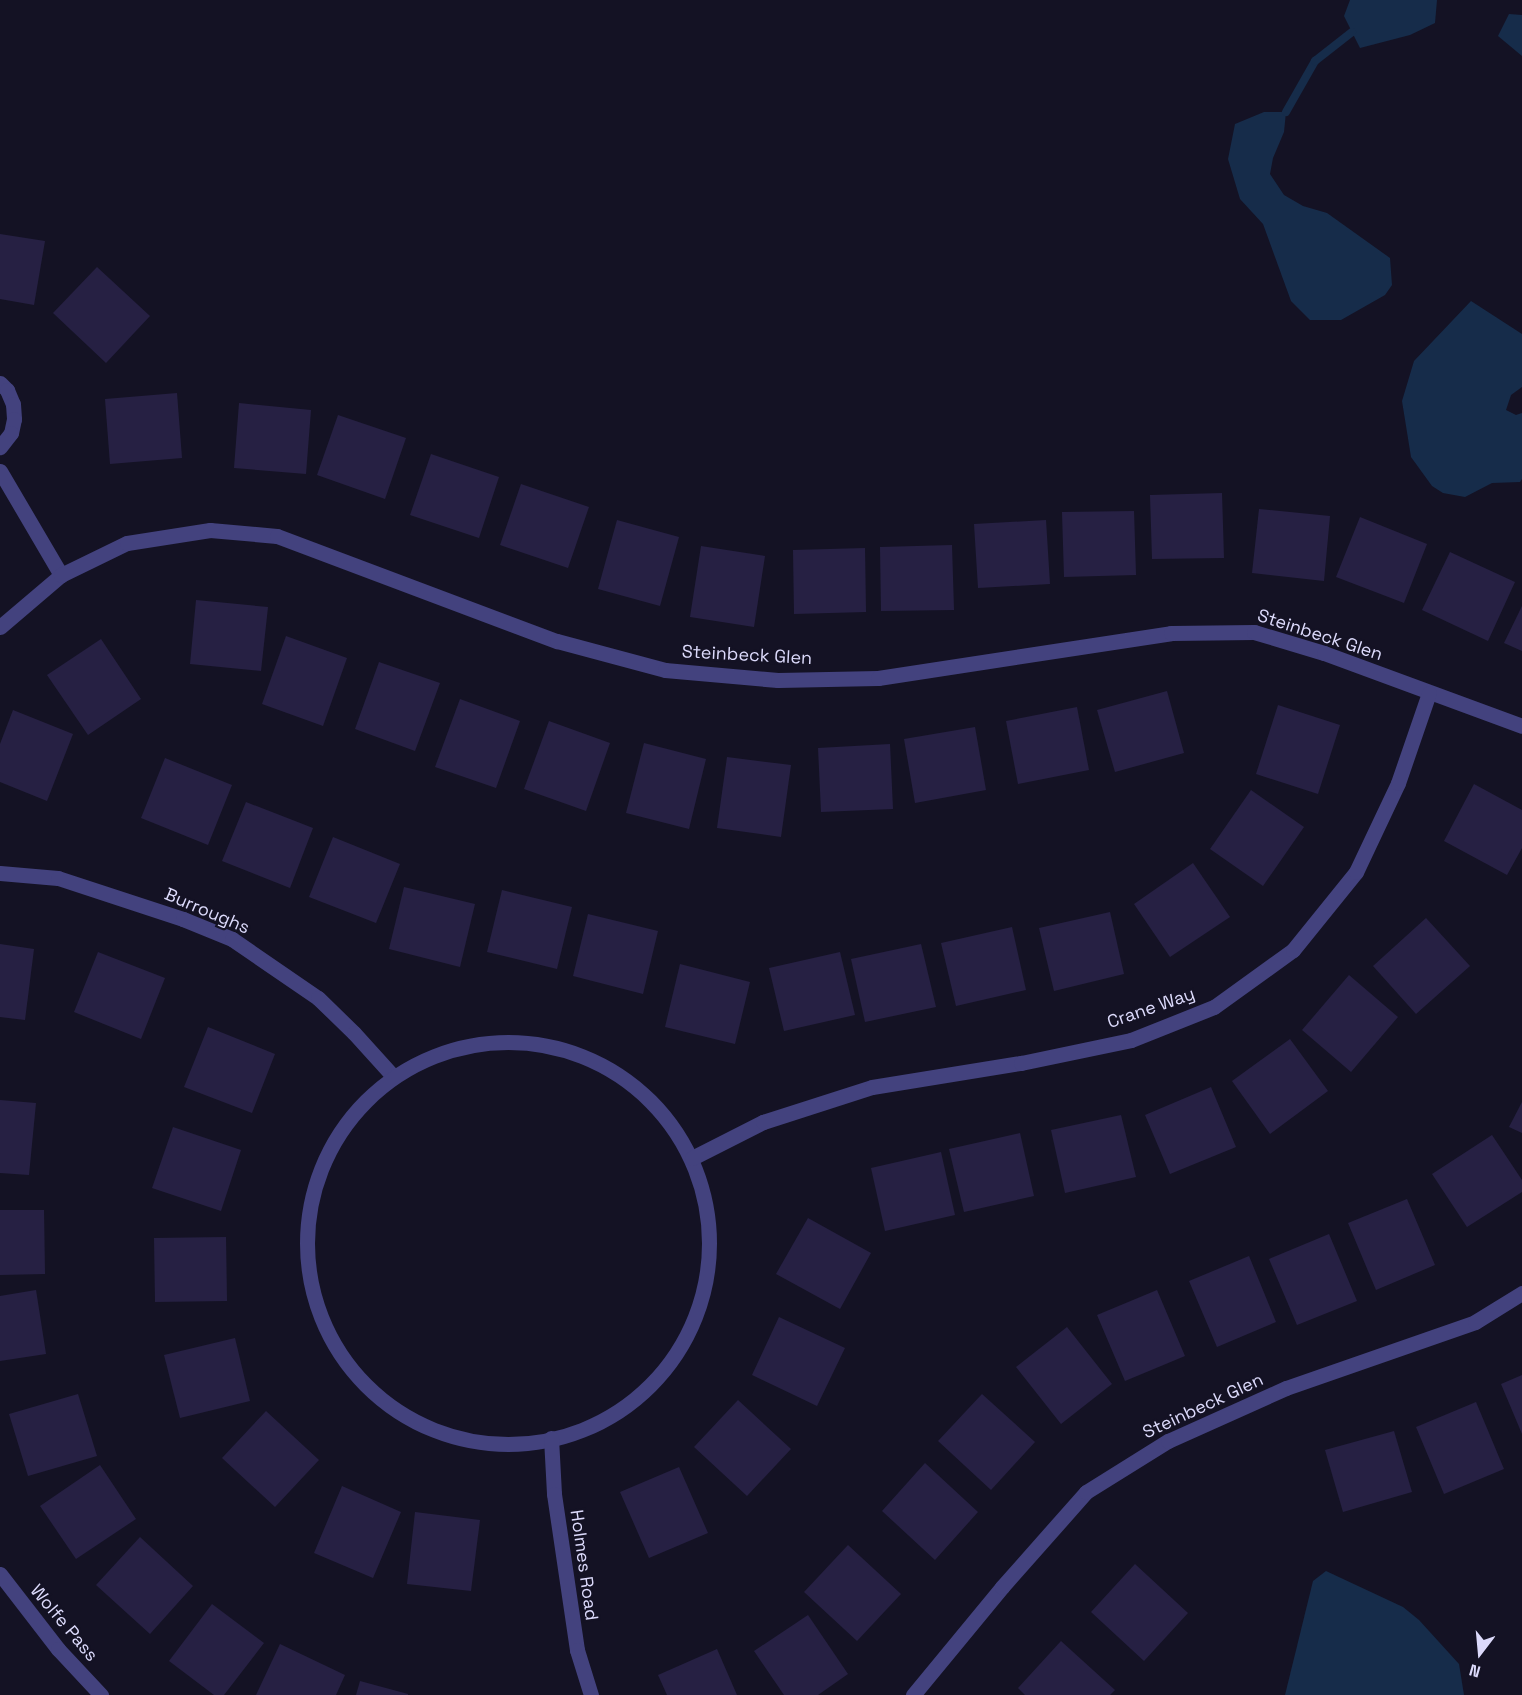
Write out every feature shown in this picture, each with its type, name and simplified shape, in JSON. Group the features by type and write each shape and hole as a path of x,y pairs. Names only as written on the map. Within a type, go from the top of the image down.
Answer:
{"street":[{"path":"0,383 7,390 13,404 14,419 10,433 0,447"},
{"path":"0,471 61,575"},
{"name":"Steinbeck Glen","path":"0,627 61,575 127,543 210,530 277,536 557,641 665,670 777,680 878,678 1171,633 1254,632 1324,653 1522,726"},
{"name":"Crane Way","path":"692,1158 763,1122 872,1087 1021,1063 1131,1040 1214,1007 1293,950 1356,872 1398,783 1429,693"},
{"name":"Burroughs","path":"0,873 58,878 172,915 232,939 318,998 391,1074"},
{"path":"485,1044 531,1046 568,1054 618,1079 655,1105 680,1134 692,1158 706,1192 711,1260 696,1319 662,1380 632,1406 593,1426 551,1438 515,1444 461,1440 416,1425 385,1405 337,1353 321,1316 309,1241 310,1216 325,1160 364,1095 417,1058 443,1049 485,1044"},
{"name":"Steinbeck Glen","path":"913,1695 1086,1492 1168,1441 1286,1388 1475,1322 1522,1293"},
{"name":"Holmes Road","path":"551,1438 554,1494 577,1650 591,1695"},
{"name":"Wolfe Pass","path":"0,1574 58,1649 101,1695"}],"water":[{"path":"1350,0 1437,0 1435,23 1410,35 1360,48 1344,16"},
{"path":"1509,14 1522,15 1522,56 1498,36"},
{"path":"1264,112 1286,112 1284,132 1273,158 1270,174 1284,195 1303,206 1327,213 1390,258 1392,285 1385,295 1341,320 1310,320 1291,301 1263,224 1240,199 1228,159 1235,124"},
{"path":"1471,301 1522,334 1522,387 1511,395 1506,410 1516,415 1522,413 1522,479 1520,482 1492,483 1465,497 1443,493 1432,486 1411,457 1402,401 1414,361"},
{"path":"1326,1571 1403,1607 1419,1620 1459,1664 1464,1695 1285,1695 1313,1581"}],"building":[{"path":"0,234 45,241 34,305 0,299"},
{"path":"97,267 150,316 106,363 53,313"},
{"path":"177,393 182,458 110,464 105,399"},
{"path":"239,403 311,410 306,474 234,468"},
{"path":"338,415 406,438 385,499 317,475"},
{"path":"431,454 499,477 479,538 410,515"},
{"path":"521,484 589,507 568,568 500,545"},
{"path":"1222,493 1224,558 1152,559 1150,495"},
{"path":"1259,509 1330,516 1324,581 1252,573"},
{"path":"1134,511 1136,575 1064,577 1062,512"},
{"path":"1360,517 1427,544 1404,603 1336,577"},
{"path":"617,520 679,537 660,606 598,589"},
{"path":"1046,520 1050,584 978,588 974,524"},
{"path":"952,545 954,610 881,611 880,547"},
{"path":"701,546 765,556 754,627 690,617"},
{"path":"865,548 866,612 794,614 793,550"},
{"path":"1450,552 1515,582 1488,641 1422,610"},
{"path":"196,600 268,607 261,671 190,664"},
{"path":"1522,606 1522,651 1504,643"},
{"path":"286,636 347,658 323,726 262,704"},
{"path":"101,639 141,699 88,735 47,675"},
{"path":"379,662 440,683 415,751 355,729"},
{"path":"1167,691 1184,753 1115,772 1097,710"},
{"path":"460,699 520,721 496,788 435,767"},
{"path":"1278,705 1340,725 1318,794 1256,774"},
{"path":"1077,707 1089,770 1018,784 1006,721"},
{"path":"13,710 73,734 47,801 0,782 0,744"},
{"path":"549,721 610,743 586,811 524,789"},
{"path":"975,727 986,790 915,803 904,739"},
{"path":"644,743 706,759 689,829 626,813"},
{"path":"890,744 893,809 821,812 818,748"},
{"path":"727,757 791,765 781,837 717,828"},
{"path":"165,758 232,785 208,845 141,818"},
{"path":"1474,784 1522,810 1522,848 1507,875 1444,841"},
{"path":"1251,790 1304,827 1263,886 1210,849"},
{"path":"246,802 313,828 290,888 222,861"},
{"path":"333,837 400,864 376,923 309,897"},
{"path":"1193,863 1230,917 1170,957 1134,904"},
{"path":"404,887 475,904 460,967 389,949"},
{"path":"502,890 572,907 557,969 487,952"},
{"path":"1110,912 1124,974 1054,991 1039,928"},
{"path":"588,914 658,931 643,994 573,976"},
{"path":"1426,918 1470,966 1416,1014 1373,966"},
{"path":"1012,927 1026,990 956,1006 941,943"},
{"path":"0,944 34,949 25,1020 0,1017"},
{"path":"921,944 936,1007 865,1022 851,959"},
{"path":"98,952 165,978 141,1039 74,1012"},
{"path":"840,952 855,1015 784,1031 769,968"},
{"path":"680,964 750,982 735,1044 665,1027"},
{"path":"1349,975 1398,1017 1351,1072 1302,1030"},
{"path":"208,1027 275,1054 252,1113 184,1087"},
{"path":"1290,1039 1328,1091 1270,1134 1232,1081"},
{"path":"1211,1087 1236,1147 1170,1174 1145,1115"},
{"path":"0,1100 36,1103 29,1175 0,1173"},
{"path":"1522,1102 1522,1133 1509,1127"},
{"path":"1121,1115 1136,1177 1065,1193 1051,1130"},
{"path":"173,1127 241,1150 221,1211 152,1188"},
{"path":"1020,1133 1034,1196 964,1212 949,1149"},
{"path":"1492,1135 1522,1180 1522,1192 1467,1227 1432,1174"},
{"path":"941,1152 955,1215 885,1231 871,1168"},
{"path":"1407,1199 1435,1265 1376,1290 1348,1223"},
{"path":"0,1210 44,1210 45,1274 0,1275"},
{"path":"808,1218 871,1253 840,1309 776,1274"},
{"path":"1329,1234 1357,1301 1297,1325 1269,1259"},
{"path":"226,1237 227,1301 155,1302 154,1238"},
{"path":"1249,1256 1276,1322 1217,1347 1189,1281"},
{"path":"36,1290 46,1354 0,1361 0,1296"},
{"path":"1157,1290 1185,1356 1125,1381 1097,1315"},
{"path":"779,1317 845,1348 817,1406 752,1375"},
{"path":"1067,1327 1112,1384 1061,1424 1016,1367"},
{"path":"235,1338 250,1401 180,1418 164,1355"},
{"path":"1522,1375 1522,1434 1501,1384"},
{"path":"78,1394 97,1456 28,1476 9,1414"},
{"path":"982,1394 1035,1442 991,1490 938,1441"},
{"path":"738,1400 791,1449 747,1496 694,1447"},
{"path":"1476,1402 1504,1469 1444,1494 1416,1427"},
{"path":"266,1411 319,1460 275,1507 222,1458"},
{"path":"1394,1431 1412,1492 1343,1512 1325,1450"},
{"path":"925,1463 978,1512 935,1560 882,1511"},
{"path":"100,1465 136,1519 76,1559 40,1506"},
{"path":"679,1467 708,1533 649,1558 620,1492"},
{"path":"342,1486 401,1512 373,1578 314,1553"},
{"path":"415,1512 480,1520 471,1591 407,1584"},
{"path":"140,1537 193,1586 150,1634 96,1585"},
{"path":"848,1545 901,1594 857,1641 804,1592"},
{"path":"1135,1564 1188,1613 1144,1661 1091,1612"},
{"path":"212,1604 264,1643 224,1695 214,1695 169,1661"},
{"path":"808,1615 848,1674 818,1695 784,1695 754,1651"},
{"path":"1061,1641 1115,1690 1110,1695 1025,1695 1018,1688"},
{"path":"280,1644 345,1675 336,1695 256,1695"},
{"path":"717,1649 737,1695 667,1695 658,1675"},
{"path":"360,1681 408,1694 408,1695 356,1695"}],"waterway":[{"path":"1286,112 1315,61 1352,32"}]}
